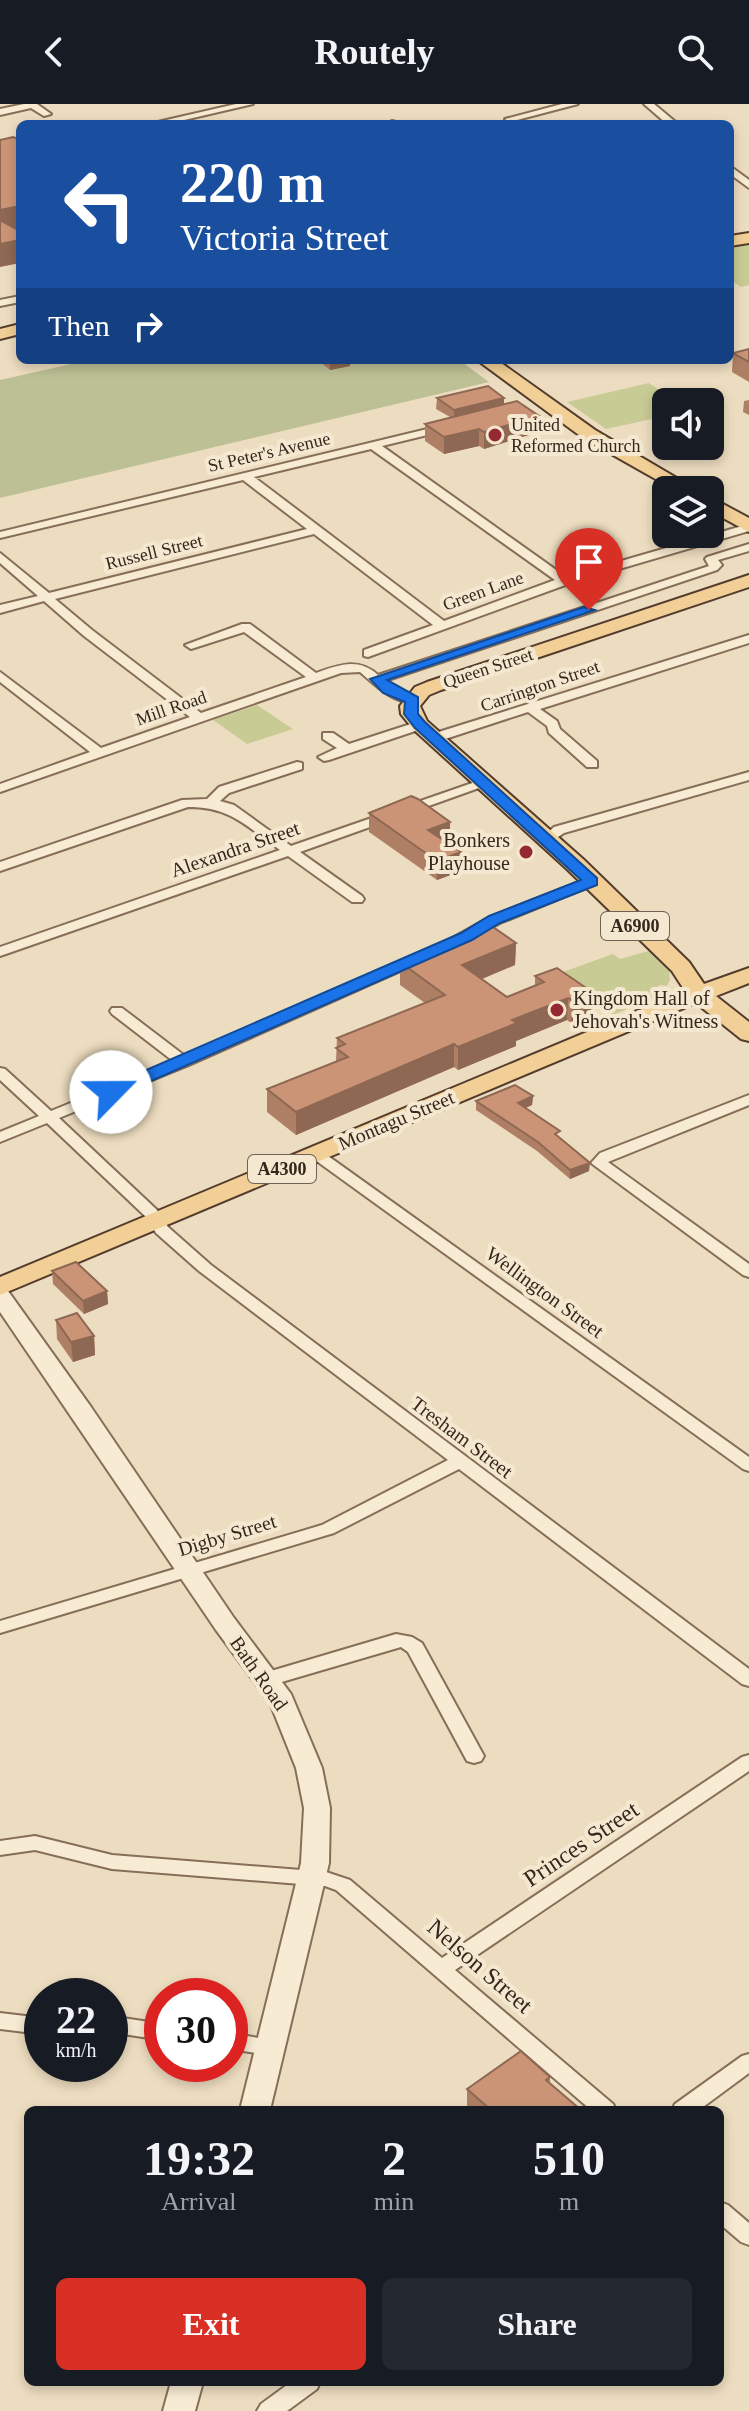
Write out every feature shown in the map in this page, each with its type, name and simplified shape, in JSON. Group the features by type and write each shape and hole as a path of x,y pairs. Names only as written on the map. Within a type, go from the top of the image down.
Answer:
{"main road":[{"path":"491,364 540,405 663,476"},
{"path":"724,512 749,527"},
{"name":"Queen Street","path":"413,700 434,686 749,581"},
{"path":"413,700 411,714 427,731"},
{"name":"A6900","path":"427,731 542,838 554,844 681,967 698,993"},
{"name":"Montagu Street","path":"0,1287 698,993 749,975"},
{"path":"698,993 749,1034"}],"street":[{"path":"511,120 574,104"},
{"path":"648,104 668,120"},
{"path":"0,112 32,105 47,114"},
{"path":"173,120 242,105"},
{"name":"St Peter's Avenue","path":"0,535 457,425"},
{"path":"373,445 564,581"},
{"path":"245,476 441,625"},
{"name":"Green Lane","path":"368,653 564,581 749,527"},
{"name":"Russell Street","path":"0,609 316,530"},
{"path":"413,700 388,690 377,679 713,568 716,565 711,559 749,547"},
{"path":"0,557 201,719"},
{"path":"191,645 246,627 315,678"},
{"name":"Carrington Street","path":"324,757 347,749 530,708 749,639"},
{"name":"Mill Road","path":"0,788 315,678 356,667 363,668 377,679"},
{"path":"0,676 98,752"},
{"path":"530,708 553,724 554,730 592,764"},
{"path":"328,736 347,749"},
{"path":"211,803 224,790 297,766"},
{"path":"554,844 551,836 559,830 749,776"},
{"name":"Alexandra Street","path":"0,952 483,784"},
{"path":"0,867 190,802 211,803 229,808 357,899"},
{"path":"0,1137 184,1062 467,937 495,920 591,881"},
{"path":"117,1011 184,1062"},
{"name":"Tresham Street","path":"0,1072 205,1268 749,1679"},
{"path":"749,1100 605,1156 599,1163 749,1272"},
{"name":"Wellington Street","path":"316,1154 749,1465"},
{"name":"Bath Road","path":"0,1296 24,1326 225,1624 282,1700 309,1768 317,1808 312,1878 256,2106"},
{"name":"Digby Street","path":"0,1627 328,1529 458,1462"},
{"path":"268,1679 396,1640 406,1641 415,1648 474,1756"},
{"name":"Princes Street","path":"442,1968 749,1762"},
{"name":"Nelson Street","path":"0,1848 35,1843 112,1862 326,1879 353,1890 600,2106"},
{"path":"0,2021 24,2024"},
{"path":"248,2044 269,2047"},
{"path":"688,2106 749,2062"},
{"path":"724,2214 749,2236"},
{"path":"179,2411 186,2386"},
{"path":"269,2411 303,2386"}],"green space":[{"path":"749,244 749,285 741,287 734,283 734,246"},
{"path":"71,364 464,364 489,382 0,498 0,380"},
{"path":"649,383 656,388 652,388 652,419 606,429 567,402"},
{"path":"257,705 293,729 247,744 213,720"},
{"path":"652,950 669,967 667,986 659,985 656,990 663,991 660,996 610,1016 560,973 613,954 620,959"}],"building":[{"path":"16,138 16,207 0,210 0,140"},
{"path":"0,220 16,229 16,241 0,244"},
{"path":"749,349 749,362 734,354"},
{"path":"488,386 504,398 454,410 437,398"},
{"path":"517,401 539,416 484,432 479,429 444,437 425,424"},
{"path":"411,796 450,822 428,830 461,852 437,861 369,813"},
{"path":"493,927 516,943 462,965 507,997 544,982 535,976 557,968 592,992 512,1020 517,1023 458,1047 454,1044 296,1112 267,1089 348,1057 336,1048 345,1044 337,1038 445,995 400,962"},
{"path":"515,1085 533,1096 518,1103 560,1131 555,1134 590,1163 570,1170 538,1142 476,1101"},
{"path":"76,1262 107,1291 83,1301 52,1271"},
{"path":"77,1313 94,1336 71,1342 56,1320"},
{"path":"521,2051 550,2077 546,2080 576,2106 486,2106 467,2089"}],"place":[{"name":"United Reformed Church","path":"495,435"},
{"name":"Bonkers Playhouse","path":"526,852"},
{"name":"Kingdom Hall of Jehovah's Witness","path":"557,1010"}],"route":[{"path":"111,1092 467,937 495,920 591,881 420,725 411,714 413,700 388,690 377,679 589,610"}]}
